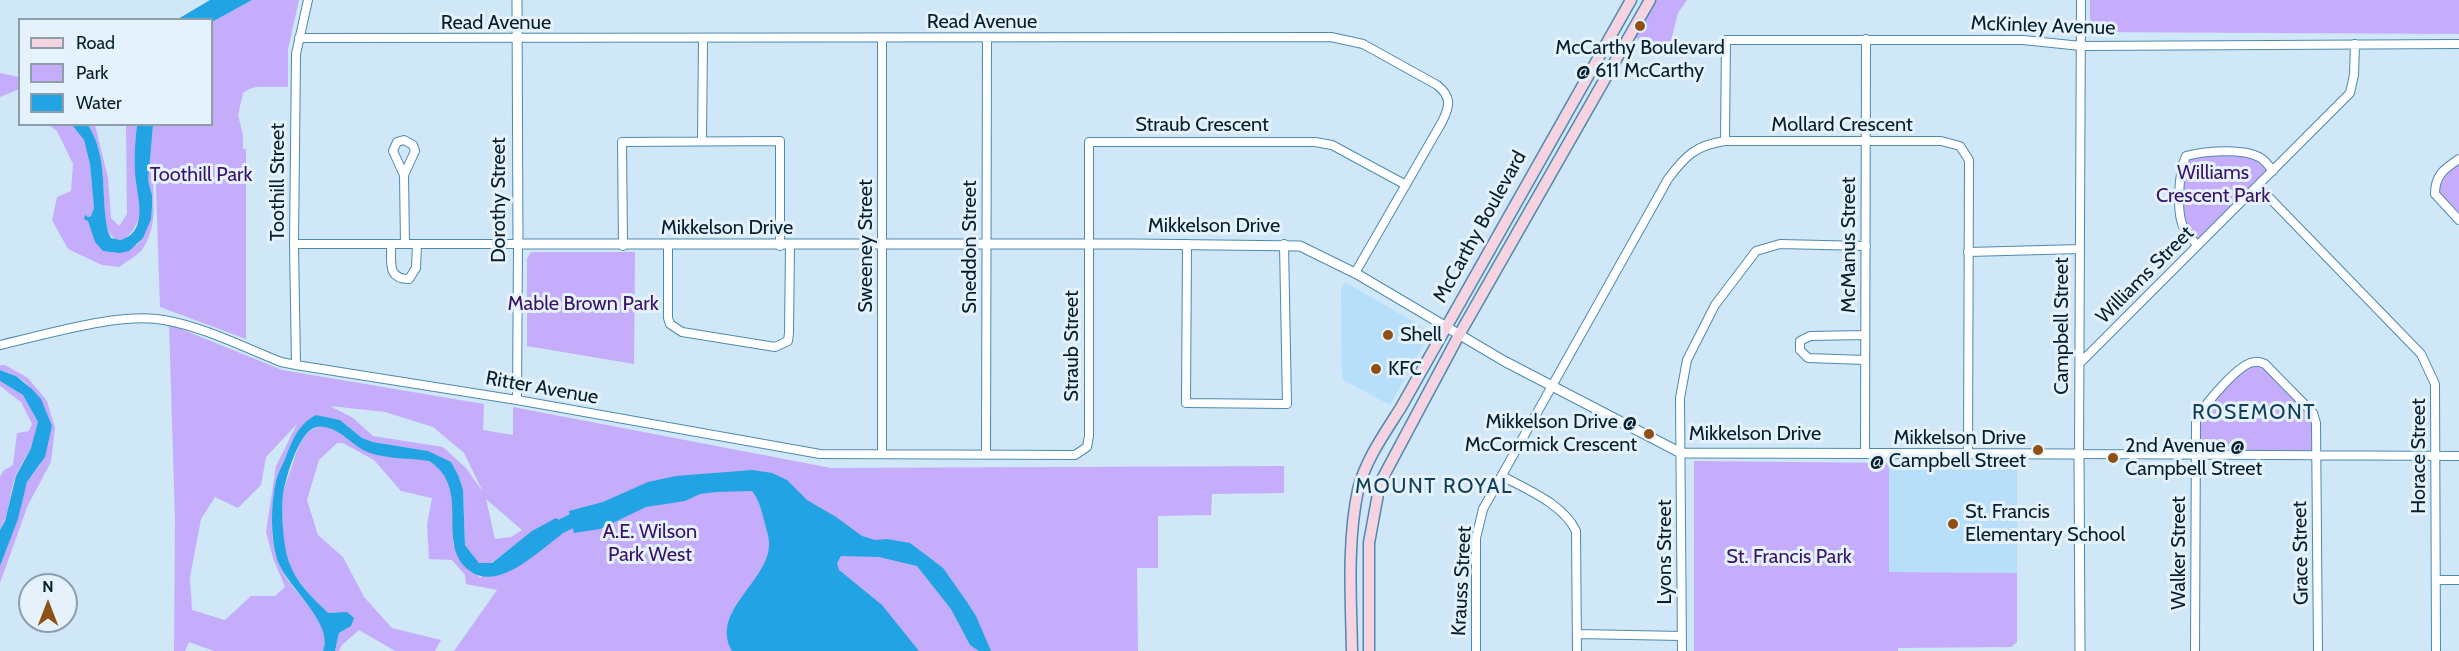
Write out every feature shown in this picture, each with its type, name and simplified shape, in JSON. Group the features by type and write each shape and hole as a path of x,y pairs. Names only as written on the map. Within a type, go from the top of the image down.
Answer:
{"main road":[{"name":"McCarthy Boulevard","path":"1352,651 1352,538 1358,489 1376,445 1631,0"},
{"name":"McCarthy Boulevard","path":"1369,651 1369,543 1380,483 1459,335 1650,0"}],"street":[{"name":"Toothill Street","path":"296,365 294,244 296,54 308,0"},
{"name":"Dorothy Street","path":"517,0 517,400"},
{"name":"Campbell Street","path":"2080,651 2081,0"},
{"name":"Read Avenue","path":"299,38 1331,37 1363,44 1437,85 1446,92 1449,103 1447,112 1355,273"},
{"path":"702,141 703,39"},
{"name":"Sweeney Street","path":"882,39 882,453"},
{"name":"Sneddon Street","path":"986,455 987,39"},
{"name":"McManus Street","path":"1865,452 1866,39"},
{"name":"McKinley Avenue","path":"1725,141 1726,40 2023,40 2081,46 2459,44"},
{"name":"Williams Street","path":"2081,362 2350,93 2355,75 2355,44"},
{"path":"623,246 622,142 780,141 788,341 775,347 682,332 674,328 668,318 668,246"},
{"name":"Straub Crescent","path":"1088,244 1089,142 1315,141 1332,145 1406,185"},
{"name":"Mollard Crescent","path":"1552,387 1668,179 1683,159 1706,144 1725,141 1941,141 1960,146 1969,160 1968,452"},
{"path":"2197,245 2183,229 2180,210 2180,168 2186,156 2201,152 2245,152 2261,157 2273,171"},
{"path":"2459,159 2442,171 2435,182 2435,194 2459,220"},
{"path":"404,175 405,244"},
{"name":"Horace Street","path":"2258,186 2421,354 2435,384 2436,651"},
{"name":"Mikkelson Drive","path":"294,244 623,246 1284,244 1309,249 1355,273 1552,387 1681,453 2079,454"},
{"path":"392,244 392,270 399,279 409,279 417,268 417,244"},
{"name":"Straub Street","path":"1087,447 1088,244"},
{"path":"1187,244 1186,404 1287,404 1284,244"},
{"name":"Lyons Street","path":"1682,651 1680,398 1687,360 1715,305 1756,251 1780,244 1866,246"},
{"path":"1968,252 2080,249"},
{"name":"Ritter Avenue","path":"0,345 113,321 136,318 163,319 194,328 281,362 517,400 820,454 1075,454 1087,447"},
{"path":"1865,360 1808,358 1800,350 1800,341 1810,336 1866,335"},
{"name":"Walker Street","path":"2195,651 2196,419 2242,367 2255,361 2265,364 2313,413 2316,423 2316,455"},
{"name":"Krauss Street","path":"1476,651 1476,538 1483,509 1552,387"},
{"path":"2079,454 2459,456"},
{"name":"Grace Street","path":"2316,455 2318,651"},
{"path":"1502,476 1548,502 1570,519 1576,531 1577,651"},
{"path":"2436,580 2459,580"},
{"path":"1577,634 1682,636"}],"shaded area":[{"path":"1345,282 1431,332 1390,405 1342,379 1341,289"},
{"name":"St. Francis Elementary School","path":"2017,462 2017,573 1889,572 1889,463"}],"green space":[{"name":"Toothill Park","path":"252,0 299,0 288,49 288,87 249,89 243,93 238,115 243,135 243,149 246,149 246,339 160,307 155,160 154,213 150,234 140,251 119,267 102,265 68,249 52,220 57,197 71,191 73,164 57,131 50,126 73,126 84,140 90,164 94,208 91,216 87,217 95,242 137,245 146,230 151,214 152,196 147,180 153,126 213,126 213,21"},
{"path":"1655,0 1687,0 1678,13 1667,57 1634,37"},
{"path":"2090,0 2459,0 2459,34 2090,32"},
{"path":"0,73 18,77 18,89 0,97"},
{"path":"89,126 95,126 108,178 111,218 119,226 127,214 126,127 137,126 135,166 140,215 133,230 125,239 116,240 108,232 101,164 95,138"},
{"name":"Williams Crescent Park","path":"2201,152 2261,157 2273,171 2197,245 2183,229 2180,210 2186,156"},
{"path":"2459,159 2459,220 2435,194 2435,182"},
{"name":"Mable Brown Park","path":"533,252 635,252 634,364 527,346 527,259"},
{"name":"A.E. Wilson Park West","path":"169,324 282,370 484,404 483,430 513,435 513,407 831,468 1284,466 1284,493 1212,494 1211,515 1158,516 1158,568 1137,568 1138,651 454,651 497,590 466,584 465,575 452,560 429,559 427,524 432,498 401,491 374,460 343,443 337,443 319,460 307,500 318,535 343,557 364,597 392,628 441,640 435,651 395,651 359,630 342,645 339,651 335,651 339,633 351,626 337,612 328,614 299,581 287,558 283,536 284,490 301,443 312,430 327,427 347,438 429,461 440,468 448,480 452,498 453,545 480,578 528,535 491,563 479,563 465,545 463,490 459,477 428,451 373,442 362,438 340,420 316,415 300,428 287,453 276,491 272,513 272,535 283,572 319,620 325,641 323,651 214,651 189,642 185,651 174,651 175,519","holes":["330,406 385,412 433,427 464,453 483,492 466,468 443,447 373,436 353,418","297,424 276,466 266,532 273,558 285,587 275,596 251,596 225,620 192,610 190,577 201,519 215,497 238,508 261,485 266,457","486,499 522,530 511,537 495,539"]},
{"path":"2265,364 2313,413 2316,455 2196,454 2196,419 2243,367"},
{"path":"0,365 5,365 28,378 47,401 55,428 51,462 28,505 0,583 0,566 27,482 40,465 52,427 34,391 20,378 0,370"},
{"path":"0,381 23,395 38,422 33,443 16,475 6,517 0,530 0,477 3,471 13,465 17,433 29,431 32,424 21,402 0,386"},
{"name":"St. Francis Park","path":"1694,461 1889,463 1889,572 2017,573 2017,642 2011,647 1898,648 1898,651 1694,651"}],"water":[{"path":"210,0 252,0 213,21 213,18 180,18"},
{"path":"73,126 89,126 95,138 101,164 108,232 111,238 120,240 130,236 139,221 140,211 135,173 137,126 153,126 148,180 152,195 151,219 143,238 129,251 120,253 103,251 95,242 88,221 84,219 85,215 91,216 94,208 90,164 84,140"},
{"path":"0,370 16,376 32,389 41,399 52,426 45,457 27,482 18,519 0,566 0,530 5,521 16,476 31,448 38,422 23,395 0,381"},
{"path":"316,415 340,420 362,438 373,442 428,451 451,462 463,490 465,545 479,563 492,563 532,531 556,518 562,522 564,528 561,535 518,567 493,576 481,576 470,571 460,560 455,547 452,501 449,486 442,472 429,461 370,453 332,429 317,427 310,430 299,445 290,466 283,494 282,519 287,555 300,583 328,613 347,612 354,618 351,626 339,633 335,651 323,651 325,640 322,629 308,605 282,570 277,559 272,530 273,500 278,475 296,434"},
{"path":"752,470 772,473 787,480 807,500 862,536 875,540 887,539 910,543 926,555 943,568 967,602 976,616 991,651 979,651 970,645 951,609 917,566 879,557 841,556 837,563 839,570 882,605 919,651 732,651 727,637 728,623 733,610 759,573 766,560 769,547 761,508 752,491 700,494 685,501 646,507 600,529 574,533 569,511 603,502 648,482 676,476"}],"waterway":[{"path":"547,533 572,521 587,517"}],"place":[{"name":"McCarthy Boulevard @ 611 McCarthy","path":"1640,26"},
{"name":"Shell","path":"1388,335"},
{"name":"KFC","path":"1376,369"},
{"name":"Mikkelson Drive @ McCormick Crescent","path":"1649,434"},
{"name":"Mikkelson Drive @ Campbell Street","path":"2038,450"},
{"name":"2nd Avenue @ Campbell Street","path":"2113,458"},
{"name":"St. Francis Elementary School","path":"1953,524"}],"district":[{"name":"ROSEMONT","path":"2254,413"},
{"name":"MOUNT ROYAL","path":"1434,487"}]}
